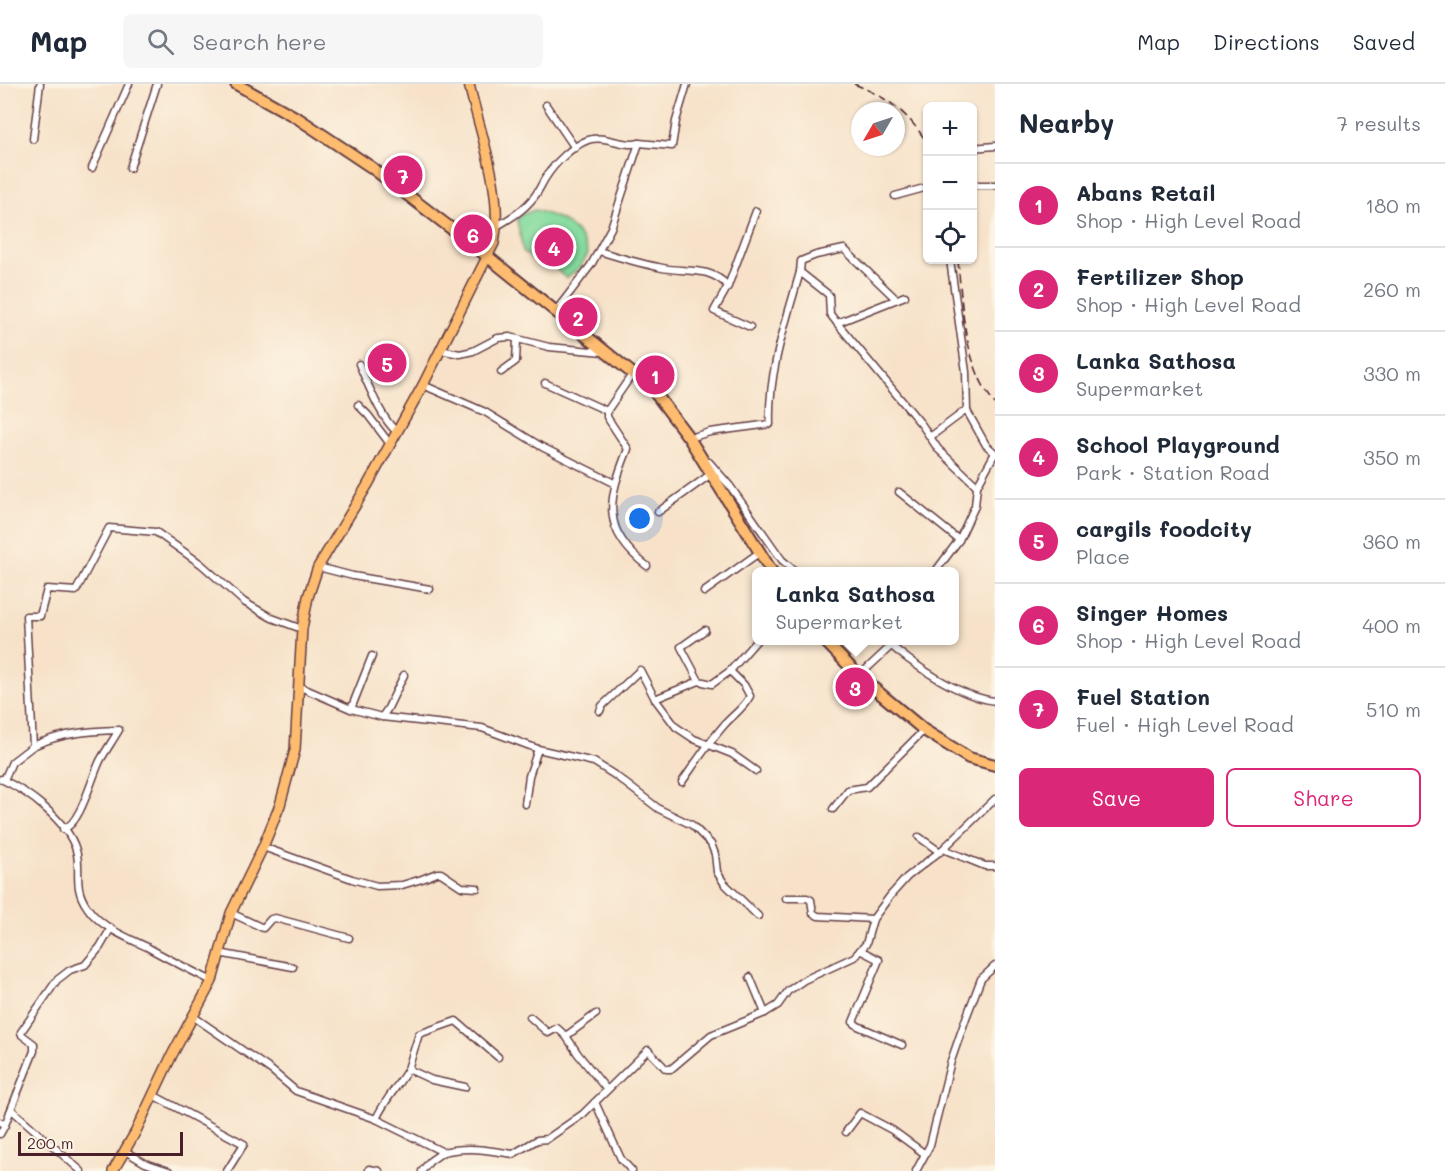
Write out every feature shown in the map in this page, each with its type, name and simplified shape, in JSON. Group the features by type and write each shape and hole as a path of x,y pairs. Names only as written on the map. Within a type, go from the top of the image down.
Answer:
{"highway":[{"path":"236,84 299,119 371,167 487,256 603,352 633,373 664,403 769,567"},
{"path":"829,645 859,676 924,730 969,758 995,765"}],"main road":[{"path":"113,1171 212,981 231,913 263,847 280,805 295,750 302,629 308,597 318,567 367,486 423,385 494,243 497,226 496,194 469,84"}],"street":[{"path":"33,139 40,84"},
{"path":"92,168 129,84"},
{"path":"130,168 157,84"},
{"path":"497,226 520,212 534,196 547,175 570,151 589,139 610,139 634,145 639,143 672,146 676,121 687,84"},
{"path":"546,105 575,148"},
{"path":"555,312 591,266 611,228 639,143"},
{"path":"977,148 995,146"},
{"path":"977,185 995,185"},
{"path":"895,196 923,188"},
{"path":"750,327 714,311 728,286 756,211"},
{"path":"790,567 782,560 730,486 691,442 710,432 770,424 769,402 775,363 801,261 844,249 896,299"},
{"path":"599,251 661,268 707,272 719,277 728,286"},
{"path":"939,567 959,540 975,506 977,486 995,453 986,445 968,411 966,372 951,264"},
{"path":"800,272 829,295 830,314 922,425 938,449 977,486"},
{"path":"837,323 905,296"},
{"path":"440,350 460,354 473,351 498,338 510,337 549,347 603,352"},
{"path":"501,372 516,361 518,340"},
{"path":"359,364 382,411 397,432"},
{"path":"633,373 607,411 607,417 628,449 614,483 613,520 618,536 632,555 647,566"},
{"path":"545,383 607,411"},
{"path":"423,385 484,412 542,447 614,483"},
{"path":"358,405 368,414 390,444"},
{"path":"930,437 968,411"},
{"path":"658,512 711,474"},
{"path":"898,492 959,540"},
{"path":"33,746 26,616 40,616 46,589 76,591 109,528 156,532 201,564 244,602 272,618 302,629"},
{"path":"704,592 760,552"},
{"path":"318,567 353,576 430,589"},
{"path":"699,681 681,647 705,630"},
{"path":"655,699 699,681 712,684 730,671 753,645"},
{"path":"859,676 890,645"},
{"path":"894,645 911,662 948,685 995,701"},
{"path":"351,709 372,656"},
{"path":"600,711 602,706 640,670 655,699 676,727 694,739 732,754 756,771"},
{"path":"682,782 725,724 746,705 750,696 744,685 730,671"},
{"path":"382,717 404,675"},
{"path":"298,686 351,709 382,717 482,728 538,750 594,762 659,809 692,825 711,844 715,854 717,872 724,883 758,916"},
{"path":"63,829 69,828 76,818 101,760 120,730 65,734 33,746 12,762 2,779 20,788 45,808 63,829 75,849 77,882 86,906 96,918 212,981"},
{"path":"833,809 848,790 867,787 924,730"},
{"path":"525,804 529,776 538,750"},
{"path":"422,1171 430,1161 443,1152 459,1148 475,1148 513,1154 537,1140 547,1139 583,1114 648,1050 666,1069 671,1069 711,1035 765,1013 778,1005 788,991 804,980 842,964 866,944 873,919 907,877 941,850 995,799"},
{"path":"919,837 941,850 985,866 995,866"},
{"path":"263,847 377,886 402,885 441,873 462,887 477,888"},
{"path":"786,898 811,900 813,913 818,915 873,919"},
{"path":"231,913 263,928 275,918 349,938"},
{"path":"0,1134 2,1124 10,1112 34,1051 34,1044 21,1032 57,980 70,970 85,965 100,947 111,928"},
{"path":"860,950 879,960 853,1022 902,1045"},
{"path":"219,953 293,968"},
{"path":"916,1171 930,1145 951,1061 966,1018 981,980 995,966"},
{"path":"750,977 765,1013"},
{"path":"566,1036 596,1014"},
{"path":"194,1017 245,1051 296,1091 376,1119 443,1152"},
{"path":"530,1017 548,1033 557,1028 566,1036 607,1090"},
{"path":"376,1119 381,1107 399,1086 408,1069 419,1034 456,1021 498,1057"},
{"path":"408,1069 432,1080 465,1087"},
{"path":"153,1095 243,1144 227,1171"},
{"path":"595,1102 621,1159 632,1171"},
{"path":"10,1112 13,1111 81,1171"},
{"path":"846,1132 860,1113 892,1131 925,1154"},
{"path":"125,1151 145,1163 169,1171"},
{"path":"369,1171 369,1169 379,1171"}],"green space":[{"path":"535,210 568,224 585,245 588,254 580,267 566,278 550,264 533,260 523,251 517,220 523,214"}],"railway":[{"path":"854,84 896,107 923,137"},
{"path":"958,264 966,335 977,371 995,404"}],"place":[{"name":"Fuel Station","path":"403,175"},
{"name":"Singer Homes","path":"473,234"},
{"name":"School Playground","path":"554,247"},
{"name":"Fertilizer Shop","path":"578,317"},
{"name":"cargils foodcity","path":"387,363"},
{"name":"Abans Retail","path":"655,375"},
{"name":"Lanka Sathosa","path":"855,687"}]}
